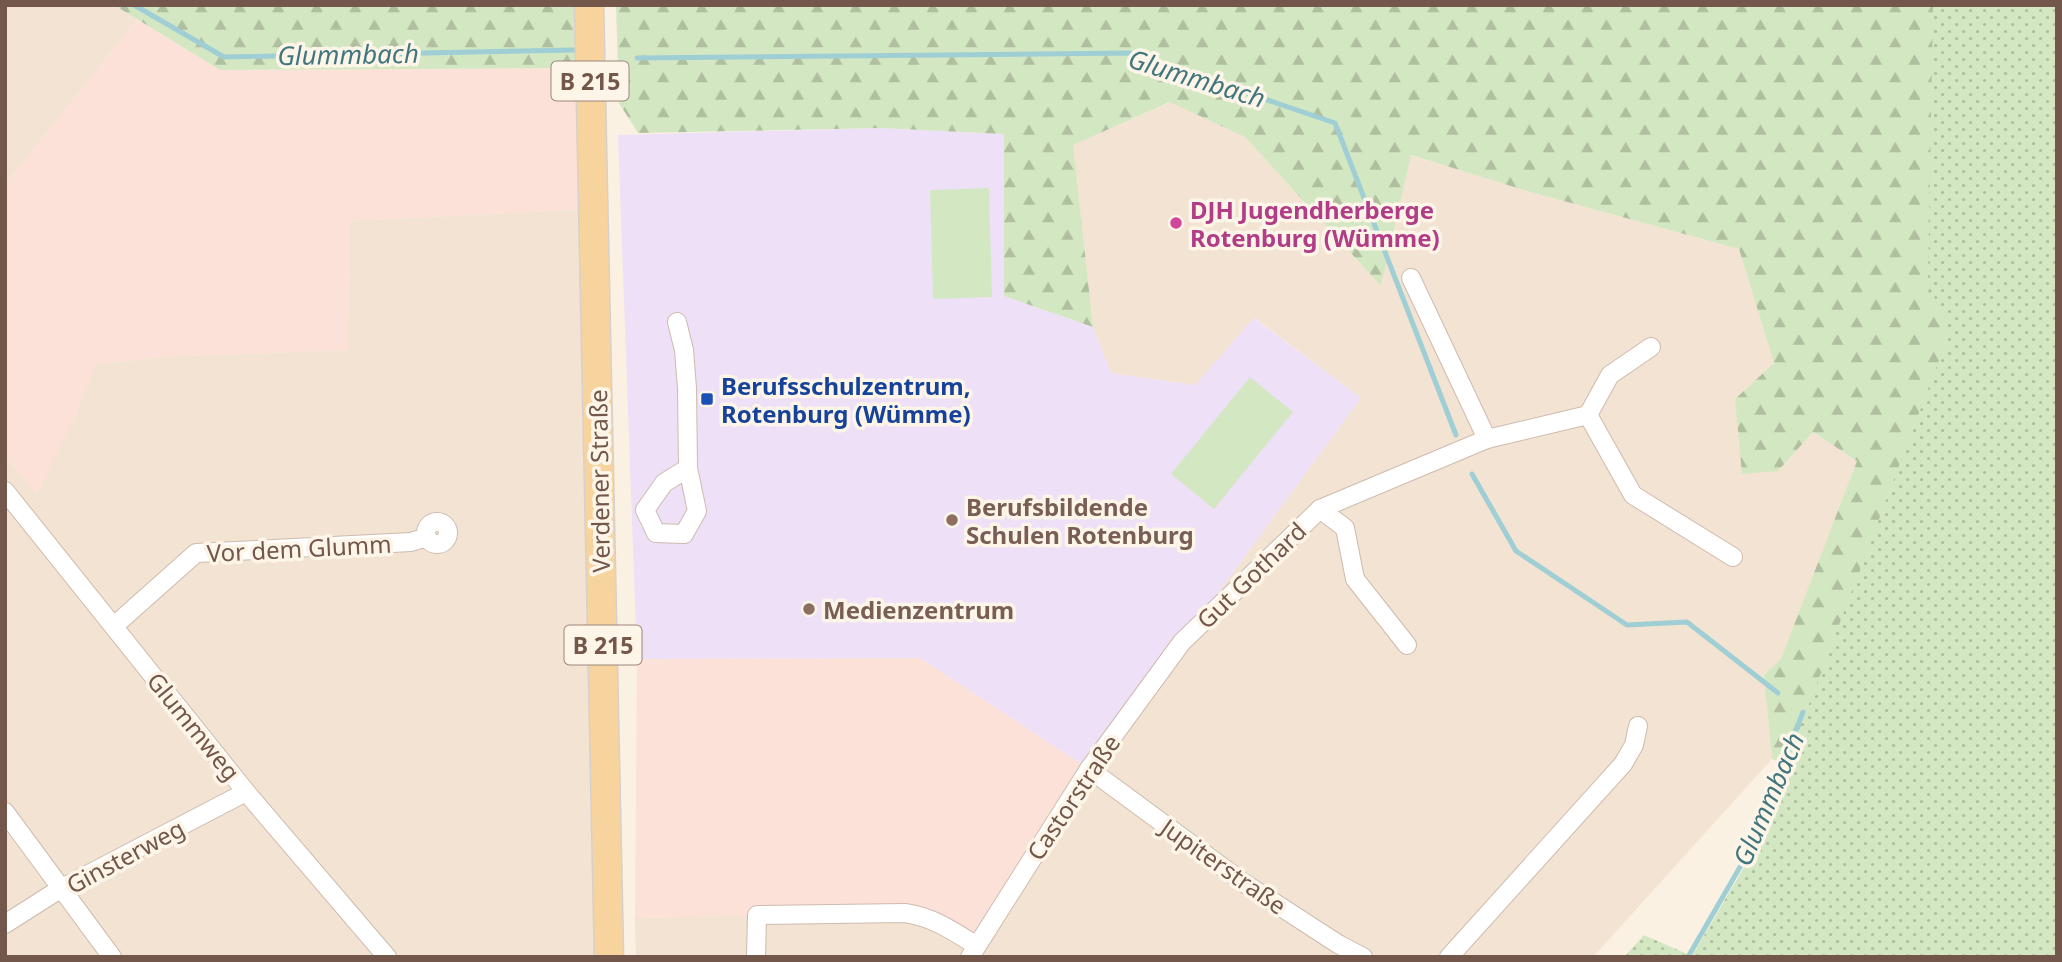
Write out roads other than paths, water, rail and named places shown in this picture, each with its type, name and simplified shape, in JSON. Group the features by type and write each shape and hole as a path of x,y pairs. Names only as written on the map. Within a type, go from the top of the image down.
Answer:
{"main road":[{"name":"Verdener Straße","path":"589,5 609,957"}],"street":[{"path":"1411,278 1486,439"},
{"path":"677,322 684,350 687,388 688,468"},
{"path":"1651,347 1610,375 1588,415 1633,495 1733,557"},
{"name":"Gut Gothard","path":"1182,642 1320,509 1486,439 1588,415"},
{"name":"Glummweg","path":"5,491 246,792 387,957"},
{"name":"Gut Gothard","path":"1320,509 1345,528 1355,579 1407,645"},
{"name":"Vor dem Glumm","path":"114,626 196,553 411,542 427,537"},
{"name":"Castorstraße","path":"974,951 1089,769 1182,642"},
{"path":"1449,957 1623,764 1634,746 1639,726"},
{"name":"Jupiterstraße","path":"1089,769 1244,883 1338,944 1363,957"},
{"name":"Ginsterweg","path":"5,924 60,889 246,792"},
{"path":"5,812 112,957"},
{"path":"756,957 757,915 905,913 924,916 942,924 974,951"}],"waterway":[{"name":"Glummbach","path":"134,5 224,57 575,50"},
{"name":"Glummbach","path":"637,58 1130,53 1335,123 1456,435"},
{"name":"Glummbach","path":"1472,474 1516,551 1627,625 1687,622 1778,693"},
{"name":"Glummbach","path":"1688,957 1751,848 1803,712"}],"place":[{"name":"DJH Jugendherberge Rotenburg (Wümme)","path":"1176,223"},
{"name":"Berufsschulzentrum, Rotenburg (Wümme)","path":"707,399"},
{"name":"Berufsbildende Schulen Rotenburg","path":"952,520"},
{"name":"Medienzentrum","path":"809,609"}]}
